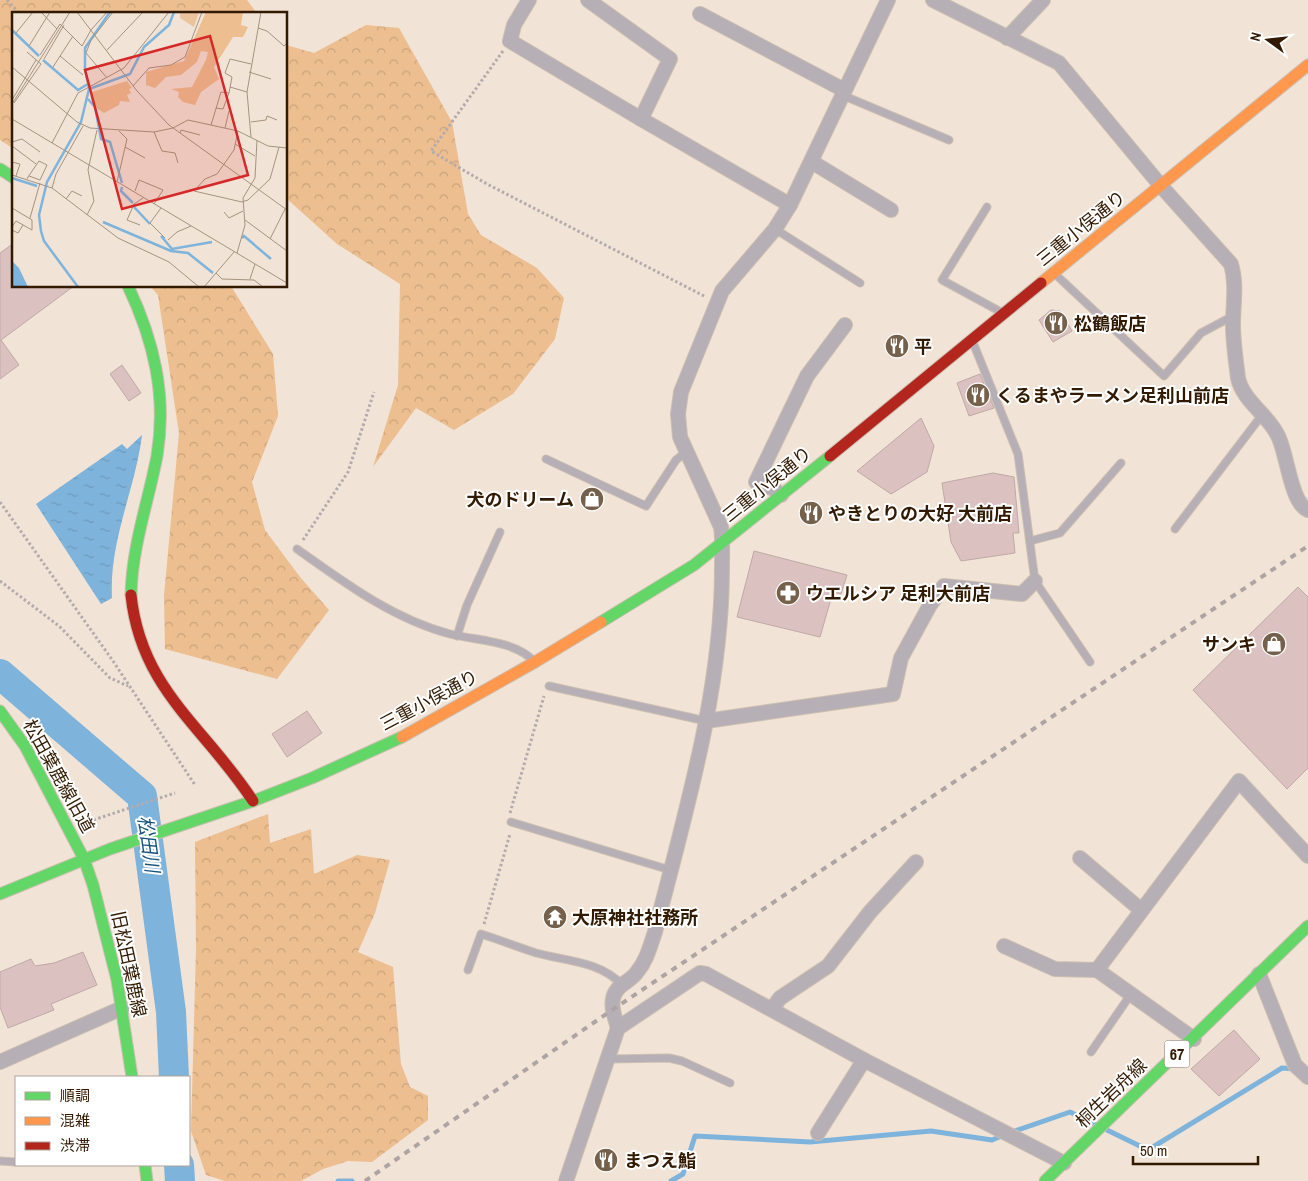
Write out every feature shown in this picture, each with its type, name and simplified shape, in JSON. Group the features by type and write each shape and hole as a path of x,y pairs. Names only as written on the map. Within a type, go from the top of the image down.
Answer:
{"street":[{"path":"529,0 514,24 510,41 641,119 790,204"},
{"path":"588,0 670,59 641,119"},
{"path":"566,1181 618,1028 612,1010 612,998 622,985 636,974 646,959 670,870 706,721 720,631 724,542 721,527 680,437 678,414 681,392 722,291 775,229 790,204 812,162 888,0"},
{"path":"933,0 1059,63 1161,186 1231,264 1235,277 1233,316 1239,380 1246,394 1277,433 1297,495 1304,508 1308,510"},
{"path":"1007,38 1043,0"},
{"path":"700,14 843,93"},
{"name":"三重小俣通り","path":"84,859 253,801 312,778 405,735 535,662 678,575 724,542 1308,65"},
{"path":"812,162 891,210"},
{"path":"0,169 12,177"},
{"path":"129,288 146,329 151,348 160,394 161,415 157,452 133,552 131,594 134,619 140,641 160,685 190,723 232,770 253,801"},
{"path":"781,495 774,488 756,482 807,376 845,324"},
{"path":"706,721 893,694 902,658 930,605 944,586 1022,594 1035,581"},
{"name":"松田葉鹿線旧道","path":"0,711 25,746 84,859"},
{"path":"1097,970 1239,781 1308,856"},
{"path":"1080,858 1141,910"},
{"path":"0,894 84,859"},
{"name":"旧松田葉鹿線","path":"84,859 103,923 122,1008 132,1076"},
{"path":"772,1009 780,998 828,966 870,912 916,862"},
{"name":"桐生岩舟線","path":"1045,1181 1194,1039 1308,926"},
{"path":"1004,946 1055,969 1097,970 1194,1039"},
{"path":"618,1028 700,973 706,974 864,1060 1064,1162"},
{"path":"1259,974 1295,1065 1308,1077"},
{"path":"0,1062 122,1008"},
{"path":"818,1133 864,1060"},
{"path":"145,1166 147,1181"}],"lane":[{"path":"843,93 949,140"},
{"path":"987,207 942,280 1004,314"},
{"path":"775,229 860,283"},
{"path":"1054,273 1164,376 1201,333 1233,316"},
{"path":"972,339 1018,454 1035,581 1090,662"},
{"path":"1175,529 1262,415"},
{"path":"546,459 646,506 676,460 687,451"},
{"path":"1030,541 1060,533 1121,463"},
{"path":"457,636 467,606 500,532"},
{"path":"297,549 394,613 457,636 516,648 526,653 535,662"},
{"path":"549,686 557,690 706,721"},
{"path":"511,822 670,870"},
{"path":"468,970 481,934 536,953 589,964 614,976 622,985"},
{"path":"1091,1052 1131,994"},
{"path":"608,1059 669,1058 682,1061 730,1083"},
{"path":"0,1161 15,1162"}],"path":[{"path":"7,0 18,12"},
{"path":"510,41 431,151 487,184 718,303"},
{"path":"297,549 348,472 374,392"},
{"path":"0,502 195,786"},
{"path":"0,581 59,626 110,678 128,686"},
{"path":"84,823 175,793"}],"green space":[{"path":"0,0 247,0 256,12 12,12 12,148 0,140"},
{"path":"366,25 399,28 452,122 468,214 481,235 537,268 564,298 555,339 513,394 454,430 416,408 373,467 398,385 400,284 337,244 288,200 288,46 314,53"},
{"path":"152,288 232,288 273,354 278,416 252,482 265,530 300,577 329,610 277,679 165,649 164,596 179,433 158,295"},
{"path":"268,814 270,843 311,829 314,874 357,855 390,860 375,913 358,952 393,967 401,1064 410,1087 428,1096 428,1120 372,1162 348,1161 323,1169 301,1181 225,1181 206,1175 191,1131 196,950 195,842"}],"water":[{"path":"142,435 139,456 114,556 112,598 101,604 36,504 122,444 127,449"}],"building":[{"path":"12,244 12,288 71,288 1,340 19,365 0,379 0,253"},
{"path":"1051,310 1060,311 1072,331 1053,342 1039,320"},
{"path":"122,365 141,393 129,401 110,374"},
{"path":"980,374 994,408 969,416 957,383"},
{"path":"921,418 934,446 927,472 891,494 857,471"},
{"path":"993,473 1014,477 1019,533 1013,533 1015,553 961,561 951,542 942,483"},
{"name":"ウエルシア 足利大前店","path":"754,551 847,575 841,594 833,592 820,637 737,617"},
{"name":"サンキ","path":"1298,587 1308,597 1308,768 1287,789 1193,690"},
{"path":"307,711 322,733 287,757 272,734"},
{"path":"83,952 97,985 51,1004 54,1010 8,1028 0,1007 0,972 31,959 35,966 54,963"},
{"path":"1234,1030 1260,1059 1219,1096 1191,1069"}],"waterway":[{"name":"松田川","path":"0,674 142,796 171,1012 174,1076"},
{"path":"1107,1130 1148,1150 1282,1068 1295,1069"},
{"path":"1012,1132 1070,1112 1097,1125"},
{"path":"671,1181 683,1174 695,1136 810,1142 931,1131 992,1140 1004,1135"},
{"name":"松田川","path":"179,1166 180,1181"},
{"path":"338,1181 352,1181"}],"railway":[{"path":"365,1181 612,1010 1308,546"}],"traffic: fast":[{"path":"0,169 12,177"},
{"path":"129,288 145,327 151,348 159,390 160,412 157,456 137,542 131,595"},
{"path":"601,622 694,565 830,456"},
{"path":"0,711 25,746 84,859 93,885 117,980 132,1076"},
{"path":"0,894 110,849 253,801 312,778 402,737"},
{"path":"1045,1181 1308,926"},
{"path":"145,1166 147,1181"}],"traffic: slow":[{"path":"1041,283 1308,65"},
{"path":"402,737 535,662 601,622"}],"traffic: jam":[{"path":"830,456 1041,283"},
{"path":"131,595 137,628 148,657 161,682 253,801"}],"place":[{"name":"松鶴飯店","path":"1056,323"},
{"name":"平","path":"897,346"},
{"name":"くるまやラーメン足利山前店","path":"978,395"},
{"name":"犬のドリーム","path":"592,499"},
{"name":"やきとりの大好 大前店","path":"811,513"},
{"name":"ウエルシア 足利大前店","path":"788,593"},
{"name":"サンキ","path":"1274,644"},
{"name":"大原神社社務所","path":"555,917"},
{"name":"まつえ鮨","path":"606,1160"}]}
